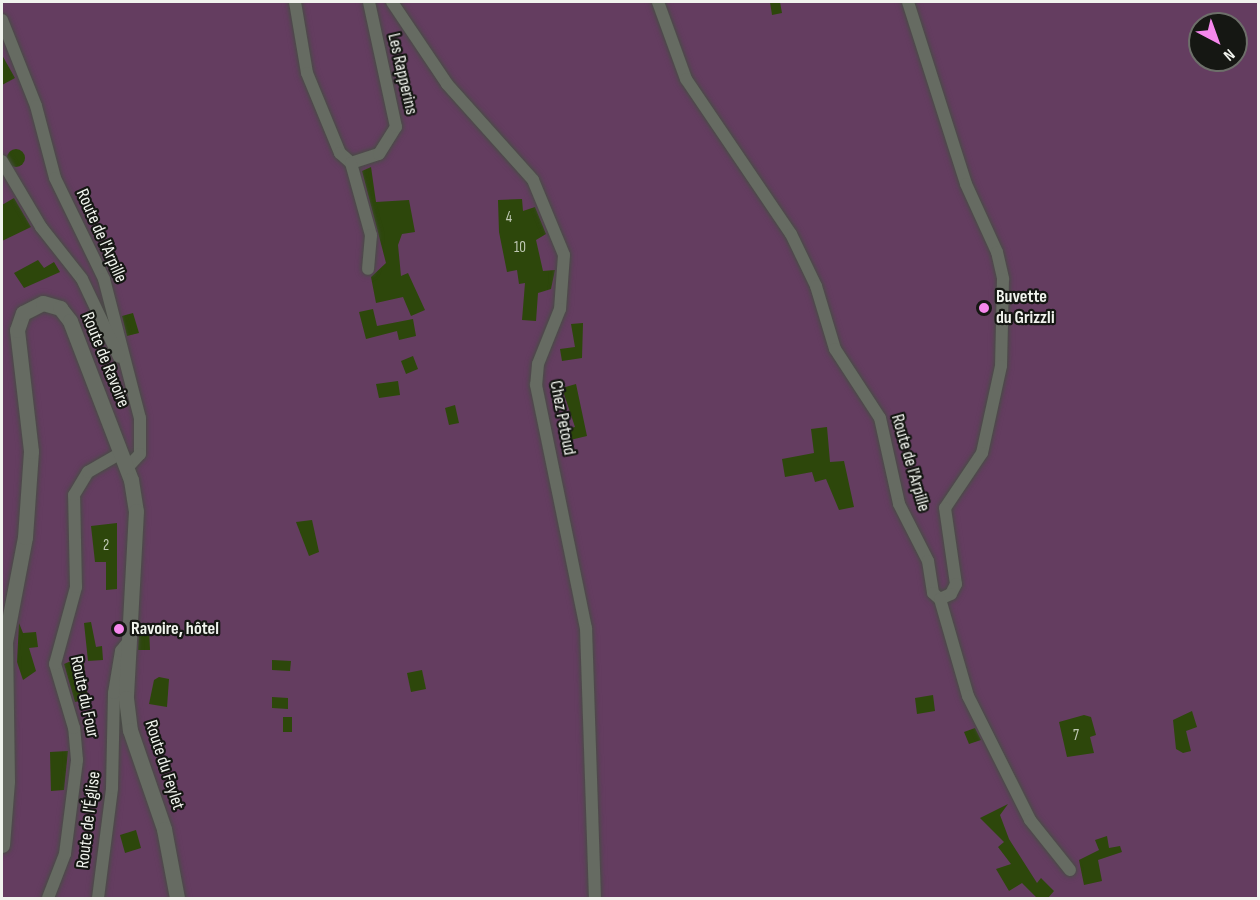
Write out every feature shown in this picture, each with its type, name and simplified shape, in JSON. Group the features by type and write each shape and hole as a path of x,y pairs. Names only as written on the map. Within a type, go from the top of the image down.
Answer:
{"street":[{"path":"295,2 307,73 340,153 351,163 371,235 368,269"},
{"name":"Les Rapperins","path":"351,163 379,154 396,128 369,2"},
{"name":"Chez Petoud","path":"392,2 447,84 528,173 550,213 564,255 561,303 538,364 536,385 586,628 595,898"},
{"name":"Route de l'Arpille","path":"658,2 686,79 791,234 816,286 835,349 880,418 899,504 928,561 933,593 940,599 956,584 945,508 982,453 1001,366 1003,279 997,252 966,184 908,2"},
{"name":"Route de l'Arpille","path":"2,20 36,106 55,178 104,279 140,418 140,454 127,468"},
{"path":"2,161 41,227 82,279 114,351 127,366"},
{"name":"Route de Ravoire","path":"2,845 4,642 25,537 31,451 17,330 28,308 44,303 66,314 127,468 136,511 128,642"},
{"name":"Route du Four","path":"48,898 63,865 77,760 74,728 55,664 76,587 74,495 88,472 121,453"},
{"path":"940,599 968,696 1030,820 1070,870"},
{"name":"Route de l'Église","path":"98,898 112,788 114,693 121,651 128,642"},
{"name":"Route du Feylet","path":"128,642 130,730 164,829 177,898"}],"shaded area":[{"path":"2,2 1258,2 1258,898 2,898"}],"building":[{"path":"770,2 780,2 782,13 772,15"},
{"path":"2,55 15,78 2,85"},
{"path":"16,149 22,152 25,158 22,164 16,167 10,164 7,158 10,152"},
{"path":"371,167 376,202 409,200 415,232 402,234 398,245 401,276 408,273 425,310 411,316 403,297 376,303 371,277 386,263 362,171"},
{"path":"14,198 31,227 2,241 2,205"},
{"path":"522,199 523,211 535,207 546,234 536,240 543,271 555,270 551,289 538,293 536,321 522,320 525,283 519,284 517,270 507,272 499,232 498,200"},
{"path":"38,260 44,268 54,262 60,272 24,288 14,273"},
{"path":"373,309 377,326 413,319 416,336 399,340 397,331 366,339 359,312"},
{"path":"133,313 139,333 127,336 122,316"},
{"path":"583,323 582,358 562,361 560,349 575,347 571,324"},
{"path":"413,356 418,369 406,374 401,361"},
{"path":"398,381 400,395 379,398 376,384"},
{"path":"576,384 587,436 570,440 567,429 575,427 562,388"},
{"path":"455,405 459,423 449,425 445,408"},
{"path":"827,427 830,462 844,461 854,507 839,510 826,479 815,482 812,472 785,477 782,459 814,453 811,429"},
{"path":"312,520 319,552 309,556 296,522"},
{"path":"117,523 117,589 106,590 106,562 95,562 91,526"},
{"path":"91,622 96,647 102,646 103,660 88,661 84,623"},
{"path":"19,623 23,633 36,632 38,647 29,648 36,671 23,680 17,662"},
{"path":"149,628 150,650 138,650 139,629"},
{"path":"83,656 88,699 75,702 64,664"},
{"path":"272,660 291,661 290,671 272,670"},
{"path":"422,670 426,689 411,692 407,673"},
{"path":"159,677 169,679 167,707 149,704 154,680"},
{"path":"933,695 935,711 917,714 915,698"},
{"path":"272,697 288,698 288,709 272,708"},
{"path":"1192,711 1197,727 1186,731 1191,751 1183,753 1176,749 1173,720"},
{"path":"1084,715 1091,717 1096,735 1090,737 1094,753 1067,757 1059,722"},
{"path":"283,717 292,717 292,732 283,732"},
{"path":"975,728 981,740 969,744 964,732"},
{"path":"68,751 64,790 51,791 50,752"},
{"path":"1008,804 1000,815 1009,839 1037,883 1041,878 1054,891 1048,898 1037,898 1022,883 1009,891 996,869 1011,864 998,847 1004,842 980,818"},
{"path":"136,830 141,848 125,853 120,835"},
{"path":"1107,836 1109,848 1120,846 1122,852 1098,860 1102,881 1084,885 1079,860 1099,850 1095,840"}],"place":[{"name":"Buvette du Grizzli","path":"984,308"},
{"name":"Ravoire, hôtel","path":"119,629"}]}
